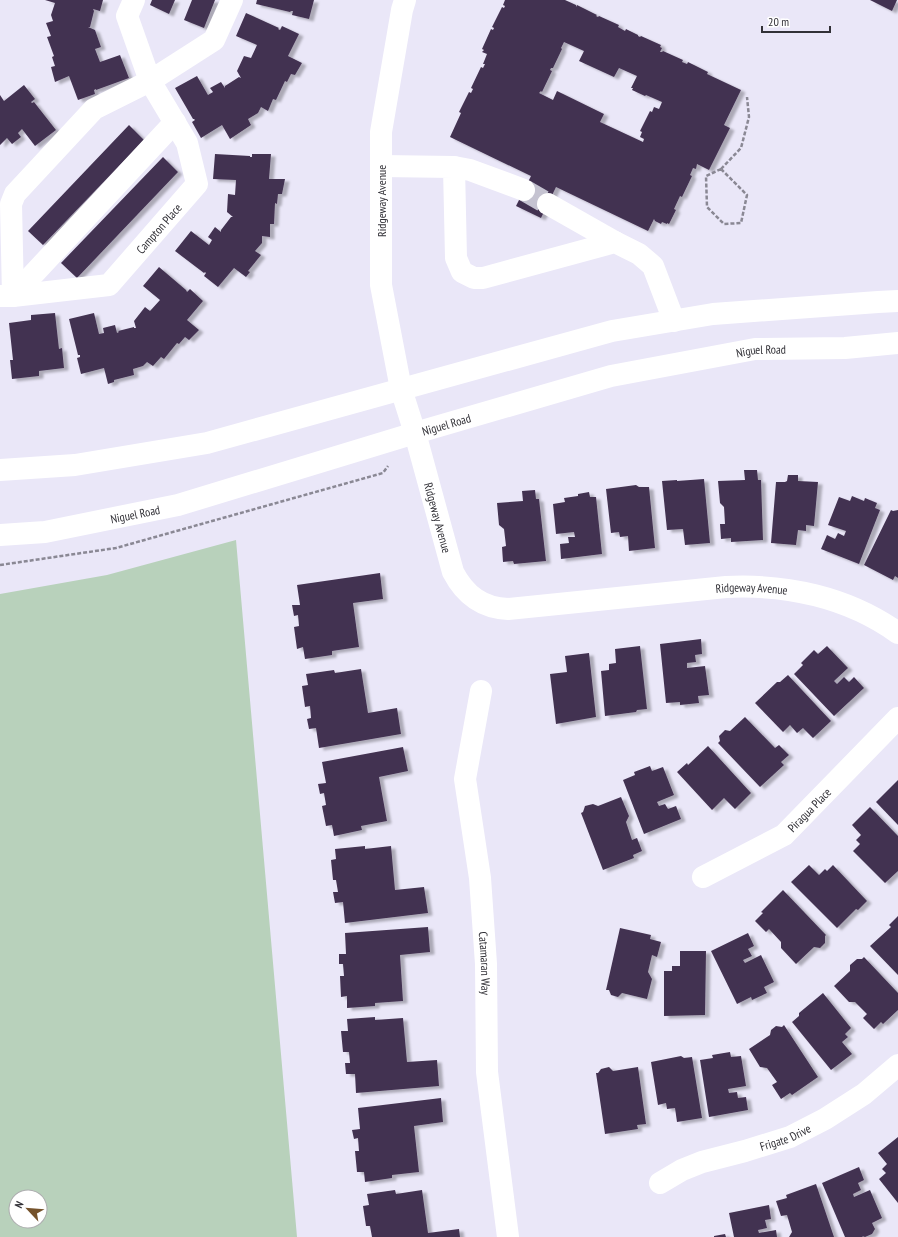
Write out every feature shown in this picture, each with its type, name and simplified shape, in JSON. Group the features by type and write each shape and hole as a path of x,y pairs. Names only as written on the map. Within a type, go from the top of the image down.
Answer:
{"street":[{"name":"Campton Place","path":"6,296 109,285 197,184 187,143 150,81 127,16 134,0"},
{"path":"6,296 11,204 15,194 94,109 150,81 214,40 232,0"},
{"name":"Ridgeway Avenue","path":"405,0 381,132 381,285 401,389 415,433 453,572 465,591 482,603 497,608 508,609 726,587 749,586 774,588 808,594 830,600 873,618 898,633"},
{"path":"6,296 175,122"},
{"path":"382,166 454,168 470,170 524,190"},
{"path":"454,168 456,258 462,272 474,278 483,278 615,242"},
{"path":"548,204 639,254 653,266 674,321"},
{"path":"0,470 75,465 207,443 612,331 713,314 898,301"},
{"name":"Niguel Road","path":"0,535 45,532 178,505 415,433 611,376 755,349 845,348 898,343"},
{"name":"Catamaran Way","path":"481,690 465,779 480,878 486,964 487,1072 508,1237"},
{"name":"Piragua Place","path":"703,877 784,835 898,718"},
{"name":"Frigate Drive","path":"660,1183 682,1170 702,1162 790,1137 825,1119 864,1094 898,1065"}],"path":[{"path":"721,169 747,195 741,223 724,224 707,207 706,176 721,169 741,148 749,117 747,97"}],"green space":[{"path":"236,540 297,1237 0,1237 0,594 107,575"}],"building":[{"path":"45,0 103,0 100,11 93,9 94,11 90,27 88,27 95,30 101,47 95,49 100,62 120,55 129,78 96,89 94,90 95,94 78,100 69,76 55,82 51,67 55,66 52,57 54,56 47,37 51,36 46,23 53,21 51,15 55,3"},
{"path":"152,0 175,0 169,14 150,5"},
{"path":"192,0 215,0 204,28 184,20"},
{"path":"257,0 314,0 309,19 292,15 293,11 290,12 256,4"},
{"path":"505,0 565,0 576,5 576,7 577,5 597,15 596,16 598,17 599,16 619,25 618,27 625,31 626,29 640,37 641,36 661,45 660,47 662,48 660,52 663,51 683,60 682,62 687,64 688,62 708,72 707,74 741,90 724,125 730,128 709,170 697,164 696,169 693,168 690,175 692,176 682,197 680,196 674,209 676,210 669,224 662,222 661,224 654,219 648,231 556,187 541,218 516,206 531,176 450,137 461,113 459,112 469,92 471,93 473,89 471,88 481,67 483,68 485,64 483,64 487,54 482,52 484,50 482,49 491,29 493,30 494,28 492,27 502,7 504,8 505,6 503,5","holes":["564,42 584,51 579,61 614,77 619,68 637,76 631,88 633,88 632,90 662,102 659,109 654,107 652,112 650,111 640,131 642,132 640,137 644,139 643,142 600,122 604,114 557,91 553,100 539,93 541,91 542,92 552,71 550,70 553,68"]},
{"path":"870,0 897,0 892,11"},
{"path":"246,13 279,28 278,29 280,30 282,26 299,34 288,56 302,63 295,75 291,74 287,82 285,81 276,100 273,99 268,111 261,107 258,113 248,119 251,125 230,139 222,125 201,138 192,122 195,120 175,88 197,76 208,95 213,92 210,88 221,82 225,88 225,86 239,77 241,78 237,71 244,56 251,58 257,45 236,36"},
{"path":"24,85 35,99 31,102 34,102 56,130 35,146 22,129 18,133 21,137 12,144 7,138 0,145 0,95 4,101"},
{"path":"129,125 144,140 43,245 28,231"},
{"path":"215,154 252,157 252,154 271,154 269,179 285,179 282,194 278,194 277,204 275,203 274,224 270,224 270,237 262,236 262,243 255,251 261,255 248,271 250,272 246,277 234,268 218,287 204,276 206,273 205,272 204,273 175,251 191,231 209,245 212,240 208,237 215,227 221,232 231,217 233,217 227,212 228,194 235,195 236,180 213,179"},
{"path":"163,157 178,172 77,278 61,263"},
{"path":"159,267 187,292 190,289 203,301 187,320 199,330 189,340 185,337 179,344 177,343 164,359 161,357 153,366 147,362 143,366 133,369 134,375 114,380 114,382 108,384 104,368 81,374 77,358 80,357 80,355 78,355 69,319 94,313 99,334 104,333 103,328 115,325 117,333 119,332 118,331 134,327 136,328 134,321 145,307 150,311 160,300 143,286"},
{"path":"55,313 59,349 62,348 64,368 39,371 39,376 12,379 10,360 13,360 9,323 31,320 31,315"},
{"path":"744,470 757,470 758,480 761,480 763,540 731,542 731,538 721,539 720,524 725,524 724,507 720,503 718,481 745,480"},
{"path":"788,475 798,475 798,481 818,482 814,526 806,525 806,531 798,530 796,545 771,543 776,482 787,481"},
{"path":"704,479 710,543 685,545 683,529 667,530 662,481"},
{"path":"636,485 639,487 649,487 655,548 629,551 628,536 620,537 619,532 611,533 606,489"},
{"path":"535,490 536,499 539,499 546,561 514,564 513,561 503,562 502,547 506,546 504,529 499,525 497,503 523,501 522,491"},
{"path":"589,492 590,497 596,497 602,554 561,559 560,544 569,543 568,537 575,537 574,532 556,534 553,504 565,502 564,498 578,496 578,494"},
{"path":"852,496 864,501 865,498 877,503 875,508 880,510 859,564 821,549 827,535 835,539 838,533 844,536 846,531 828,525 839,497 850,501"},
{"path":"891,510 898,510 898,578 895,576 893,580 864,565"},
{"path":"380,573 383,599 353,603 359,647 332,651 332,655 305,659 303,647 297,649 294,627 299,626 298,615 294,616 292,605 300,605 297,585"},
{"path":"701,639 702,654 695,655 696,662 687,663 687,668 705,666 709,695 698,696 699,703 680,705 680,702 666,703 660,644"},
{"path":"640,646 647,709 605,716 601,671 609,670 609,664 616,663 615,649"},
{"path":"827,646 848,668 834,681 837,684 844,677 849,682 854,677 864,688 834,716 794,674 803,665 801,663 814,650 818,654"},
{"path":"589,653 596,717 556,724 550,674 567,672 565,656"},
{"path":"361,669 368,713 397,708 401,734 319,748 316,728 309,729 307,719 311,718 310,706 305,707 302,686 308,685 306,674 334,670 335,673"},
{"path":"788,675 831,721 813,738 803,728 797,733 790,725 783,732 755,703 777,682 780,682"},
{"path":"745,717 775,748 779,745 789,755 781,762 784,765 760,787 718,743 720,741 719,736 725,730 730,731"},
{"path":"708,746 751,793 735,809 724,798 712,810 677,772 687,763 688,765"},
{"path":"403,747 408,771 379,777 387,821 361,826 362,830 334,836 332,825 326,826 322,806 326,805 324,793 320,794 318,784 326,783 322,762"},
{"path":"650,766 652,771 663,767 674,795 657,802 659,806 665,804 668,809 676,806 681,819 644,834 623,780 635,775 634,772"},
{"path":"898,780 898,825 876,802"},
{"path":"621,797 629,816 626,822 632,840 637,838 642,851 633,855 634,858 603,870 581,813 583,812 585,806 593,804 598,806"},
{"path":"870,807 898,836 898,871 885,883 853,851 860,844 856,840 861,835 852,825"},
{"path":"365,846 365,849 391,846 395,890 424,887 428,913 345,923 343,902 335,903 333,892 338,892 336,880 333,880 331,860 336,859 335,849"},
{"path":"809,865 819,875 825,869 827,871 833,865 867,901 858,910 856,909 837,928 791,882"},
{"path":"783,890 826,935 825,943 820,948 814,947 796,964 781,948 781,942 769,929 766,932 755,921 763,913 761,912"},
{"path":"898,916 898,975 870,946 891,927 889,925"},
{"path":"428,927 430,952 400,955 403,1001 375,1003 375,1006 347,1008 347,996 341,997 340,976 344,976 343,964 339,964 339,954 346,954 345,933"},
{"path":"620,928 651,935 650,939 661,942 657,957 652,955 648,972 652,979 647,999 622,993 618,997 611,995 609,990 606,990"},
{"path":"748,933 754,946 748,949 752,956 743,960 745,963 761,955 774,982 764,987 767,993 752,1000 751,997 737,1004 711,951"},
{"path":"680,951 706,951 705,1015 664,1016 664,971 672,971 672,966 680,966"},
{"path":"864,957 898,993 898,1010 883,1024 881,1022 874,1029 863,1018 867,1014 855,1002 849,1002 834,986 850,971 850,965 857,959 862,959"},
{"path":"823,993 851,1028 845,1034 848,1037 842,1042 852,1054 831,1070 792,1022 799,1016 799,1013"},
{"path":"375,1017 375,1020 403,1018 407,1062 437,1060 439,1086 356,1093 355,1074 346,1074 345,1063 350,1063 349,1052 343,1052 341,1031 348,1031 347,1019"},
{"path":"784,1025 818,1077 792,1095 790,1093 781,1099 772,1085 777,1082 767,1068 760,1067 749,1049 770,1035 771,1030 776,1026 782,1027"},
{"path":"730,1052 731,1057 741,1056 746,1086 728,1089 729,1093 737,1092 738,1098 746,1097 748,1110 709,1117 700,1060 713,1058 712,1055"},
{"path":"681,1056 684,1058 692,1057 702,1118 677,1122 675,1108 667,1109 666,1103 658,1105 651,1062"},
{"path":"609,1067 613,1071 638,1067 646,1124 637,1125 638,1129 605,1134 596,1073 598,1073 601,1069"},
{"path":"441,1098 443,1122 414,1126 419,1172 392,1175 392,1178 365,1182 364,1172 357,1172 355,1151 359,1151 358,1138 354,1139 352,1130 360,1129 358,1108"},
{"path":"898,1137 898,1203 879,1179 886,1173 882,1169 887,1164 878,1153"},
{"path":"859,1167 864,1180 858,1183 861,1190 853,1194 854,1197 870,1190 882,1218 872,1223 875,1229 872,1234 865,1237 845,1237 822,1183"},
{"path":"816,1184 834,1237 789,1237 792,1232 787,1215 781,1216 776,1201 787,1198 786,1195"},
{"path":"395,1190 396,1194 422,1190 428,1233 459,1229 460,1237 372,1237 370,1226 366,1226 363,1206 369,1205 367,1194"},
{"path":"769,1205 771,1219 765,1220 767,1228 758,1230 759,1233 776,1230 777,1237 734,1237 729,1213"},
{"path":"725,1234 726,1237 714,1237 714,1236"}],"tunnel":[{"path":"524,190 548,204"}]}
